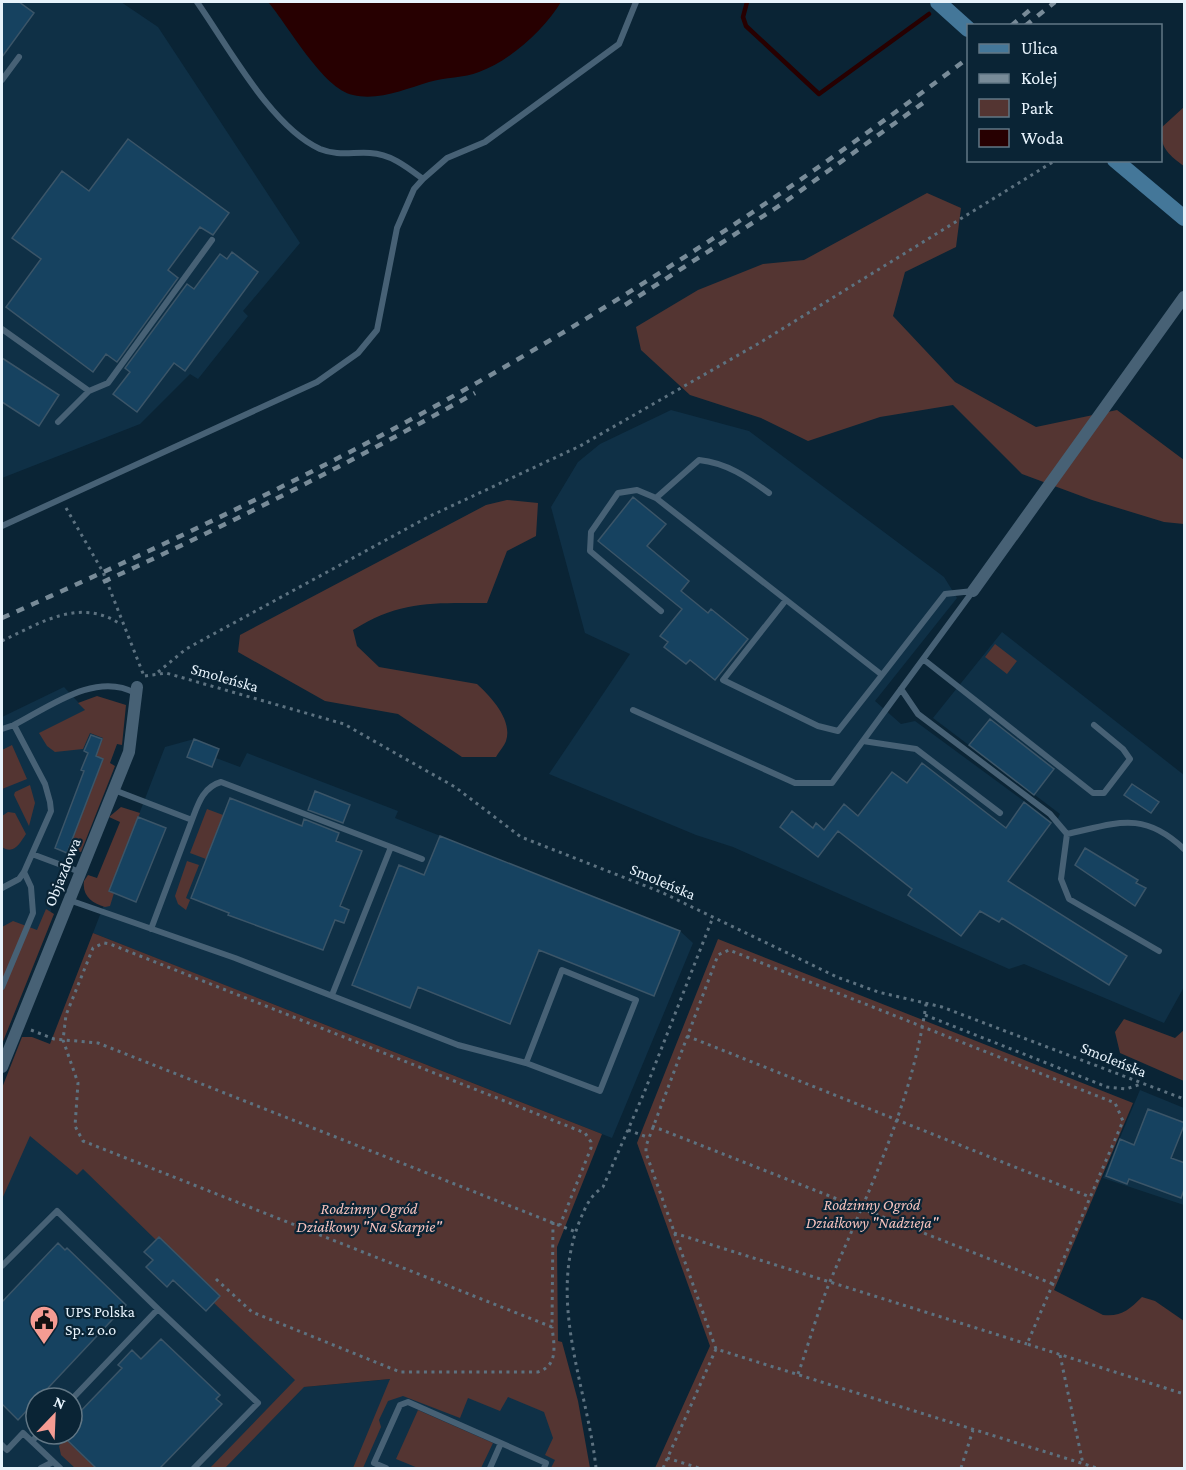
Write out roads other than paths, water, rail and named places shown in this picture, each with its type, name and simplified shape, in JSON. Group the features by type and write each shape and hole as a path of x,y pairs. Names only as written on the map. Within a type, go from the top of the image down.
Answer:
{"street":[{"path":"938,2 967,27"},
{"path":"1117,162 1185,218"},
{"path":"973,591 1185,297"},
{"name":"Objazdowa","path":"2,1067 129,752 139,686"}],"lane":[{"path":"197,2 271,109 298,136 321,149 343,155 372,153 395,159 423,179"},
{"path":"2,526 317,382 358,354 377,330 397,228 410,198 423,179 447,158 485,142 619,44 636,2"},
{"path":"2,80 19,57"},
{"path":"58,422 88,391 108,383 212,240"},
{"path":"2,329 88,391"},
{"path":"656,498 699,460 716,462 744,474 769,493"},
{"path":"661,611 590,551 591,532 618,492 637,490 656,498 882,675"},
{"path":"633,710 795,783 832,783 973,591"},
{"path":"786,600 723,680 818,726 838,731 945,594 973,591"},
{"path":"923,659 1093,793 1099,794 1104,793 1130,759 1123,749 1094,725"},
{"path":"2,729 91,687 139,686"},
{"path":"901,689 918,714 1050,814 1067,834 1061,879 1069,899 1159,951"},
{"path":"2,888 19,879 24,872 51,811 45,784 14,725"},
{"path":"863,741 916,749 1000,813"},
{"path":"151,929 202,796 210,787 221,782 422,859"},
{"path":"114,789 192,820"},
{"path":"1067,834 1125,822 1144,824 1167,834 1185,849"},
{"path":"332,995 391,847"},
{"path":"32,854 80,872"},
{"path":"2,987 33,913 30,887 24,872"},
{"path":"68,899 332,995 458,1045 526,1062 600,1091 636,1000 562,970 526,1062"},
{"path":"2,1266 57,1211 258,1403 194,1468"},
{"path":"84,1386 158,1309"},
{"path":"386,1468 374,1463 400,1405 408,1402 546,1463 544,1468"},
{"path":"2,1445 7,1450 24,1434"},
{"path":"490,1468 501,1443"},
{"path":"37,1446 60,1468"},
{"path":"41,1468 53,1462"}],"water":[{"path":"268,2 561,2 546,23 526,43 491,67 473,74 435,80 392,93 362,96 342,90 318,69"}],"waterway":[{"path":"747,2 743,17 746,26 819,94 929,14"}],"railway":[{"path":"1028,24 1055,2"},
{"path":"1013,24 1031,9"},
{"path":"2,618 277,489 367,443 523,356 600,310 750,214 967,59"},
{"path":"625,305 782,204 923,103"},
{"path":"103,582 291,491 475,393"}],"place":[{"name":"UPS Polska Sp. z o.o","path":"44,1346"}],"park label":[{"name":"Rodzinny Ogród Działkowy \"Nadzieja\"","path":"872,1213"},
{"name":"Rodzinny Ogród Działkowy \"Na Skarpie\"","path":"369,1217"}]}
